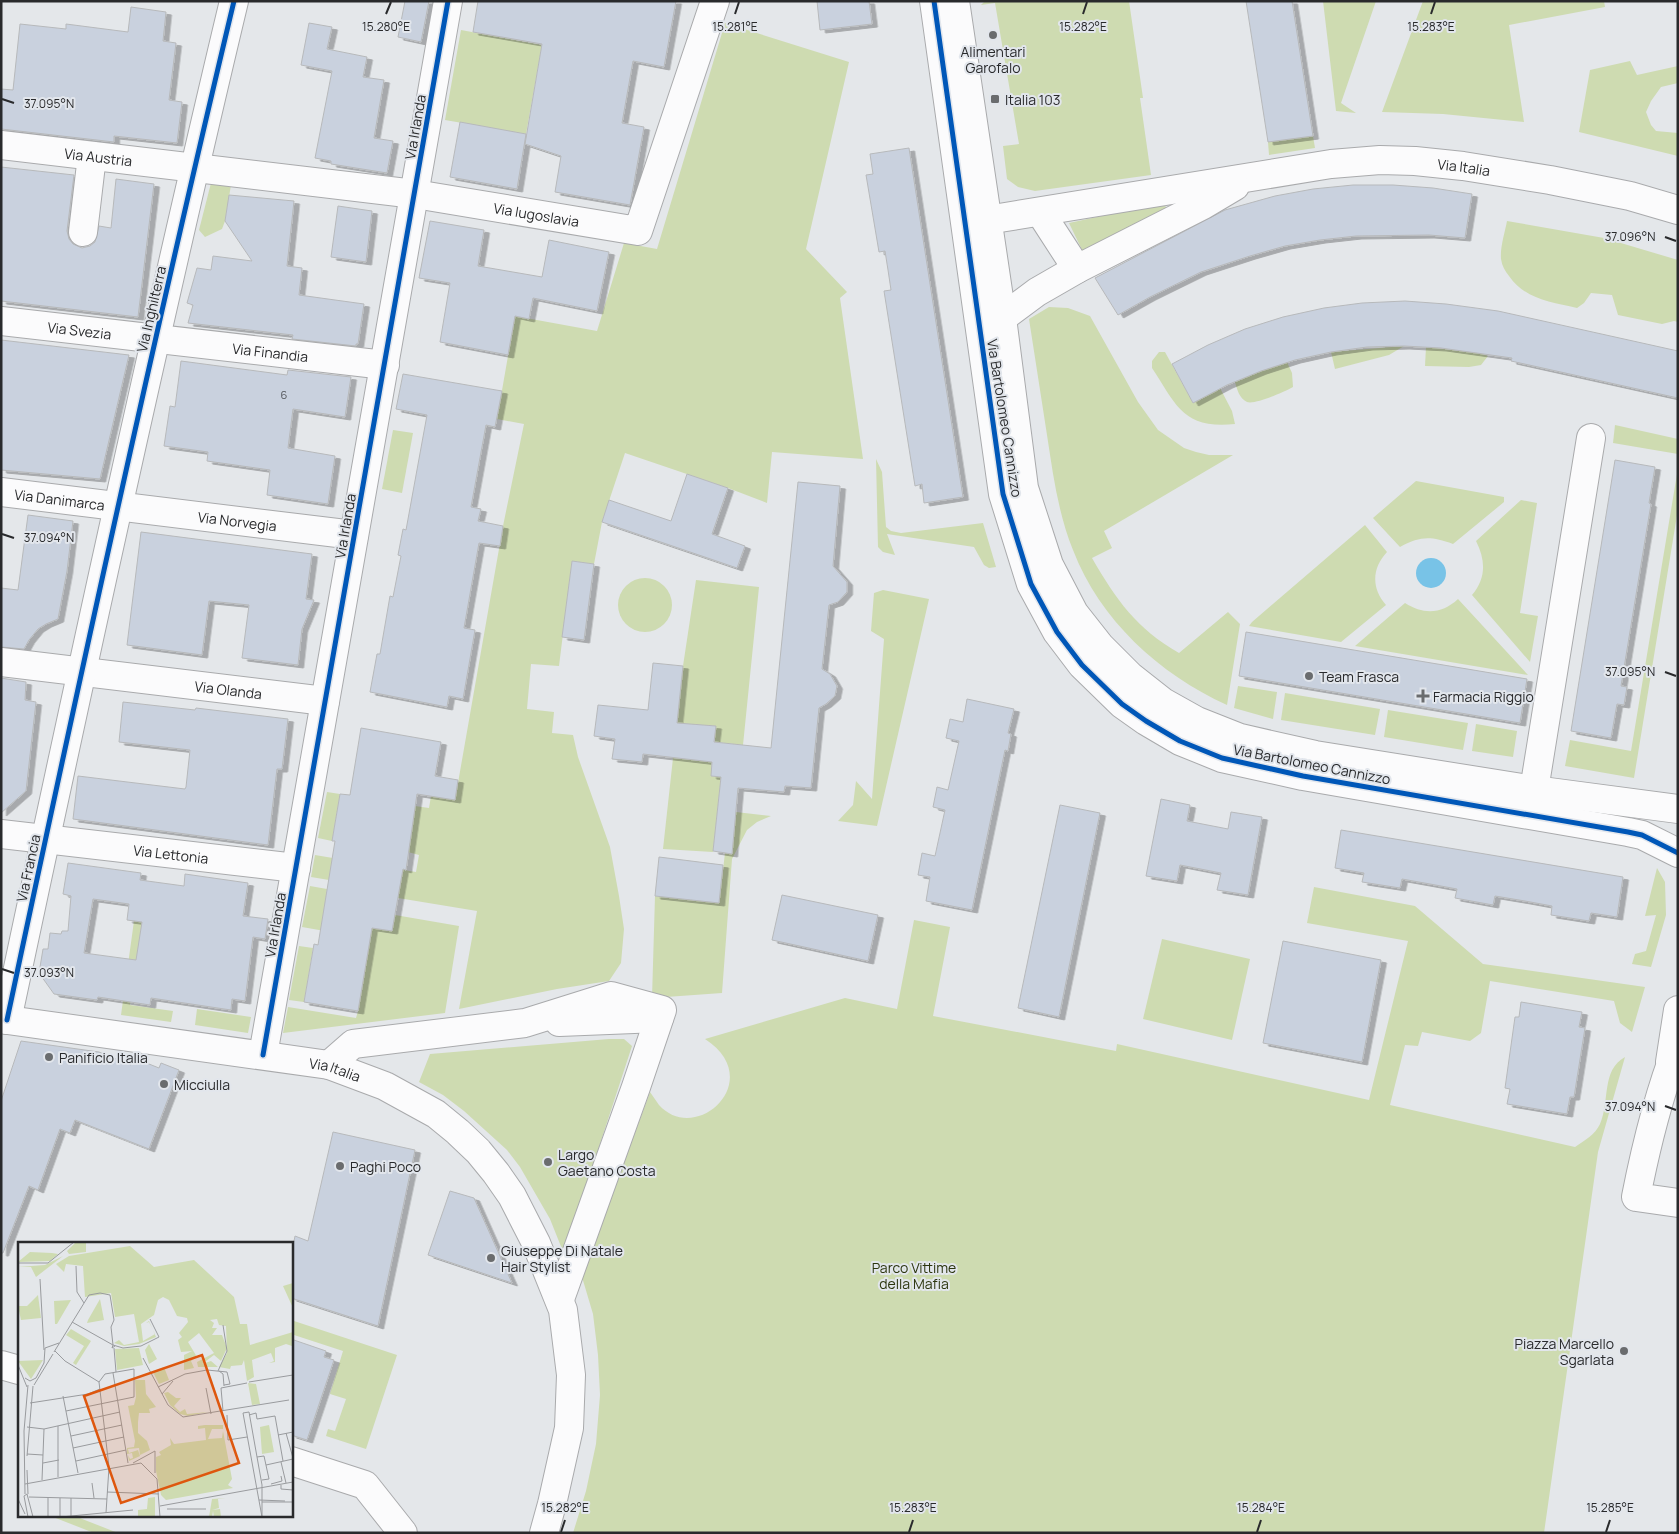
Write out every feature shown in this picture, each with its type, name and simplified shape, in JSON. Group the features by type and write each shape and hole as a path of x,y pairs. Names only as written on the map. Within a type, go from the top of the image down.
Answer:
{"street":[{"name":"Via Inghilterra","path":"82,671 194,168 234,1"},
{"name":"Via Irlanda","path":"263,1055 448,1"},
{"name":"Via Iugoslavia","path":"194,168 415,194 638,231 715,1"},
{"name":"Via Bartolomeo Cannizzo","path":"934,1 1003,494 1031,584 1057,632 1082,665 1122,704 1146,721 1180,741 1222,758 1303,776 1628,832 1642,835 1678,853"},
{"name":"Via Bartolomeo Cannizzo","path":"955,1 1002,318 1024,488 1049,565 1074,613 1100,646 1130,676 1163,702 1189,717 1240,738 1315,755 1534,790 1678,809"},
{"name":"Via Austria","path":"1,145 194,168"},
{"path":"83,232 92,156"},
{"name":"Via Italia","path":"987,220 1331,164 1380,160 1415,161 1463,166 1550,180 1630,196 1678,210"},
{"path":"1002,318 1037,292 1077,269 1202,206 1249,178"},
{"path":"1040,212 1077,269"},
{"name":"Via Svezia","path":"1,321 156,339"},
{"name":"Via Finandia","path":"156,339 385,365"},
{"path":"1534,790 1591,438"},
{"name":"Via Danimarca","path":"1,492 118,506"},
{"name":"Via Norvegia","path":"118,506 354,535"},
{"name":"Via Olanda","path":"1,662 325,701"},
{"name":"Via Francia","path":"3,1022 46,839 82,671"},
{"name":"Via Lettonia","path":"1,834 296,868"},
{"path":"329,1065 353,1044 525,1023 611,996 662,1010 560,1300"},
{"path":"1678,1010 1674,1055 1642,1164 1636,1196 1678,1203"},
{"name":"Via Italia","path":"3,1022 329,1065 386,1086 436,1114 458,1132 478,1151 512,1196 536,1243 560,1300 568,1344 571,1376 570,1405 563,1459 544,1533"},
{"path":"1,1365 18,1370"},
{"path":"292,1461 365,1485 403,1533"}],"green space":[{"path":"985,1 1129,1 1143,98 1140,98 1151,175 1035,191 1018,187 1007,179 1003,146 1019,144 995,3 981,5"},
{"path":"1323,1 1376,1 1341,103 1356,113 1336,111"},
{"path":"1423,1 1604,1 1605,7 1509,25 1524,122 1443,114 1382,112"},
{"path":"725,23 849,62 806,249 847,292 840,298 863,459 772,452 767,503 625,453 602,522 594,564 572,561 559,666 531,664 527,709 554,712 552,733 573,735 578,757 610,847 624,929 621,963 609,981 557,989 459,1009 477,911 398,898 311,877 315,855 416,872 419,855 408,852 415,806 429,808 431,796 455,800 503,526 524,424 497,419 515,316 597,331 624,243 657,249"},
{"path":"461,30 542,45 526,134 445,120"},
{"path":"1630,61 1637,75 1678,66 1678,83 1661,87 1646,112 1651,125 1656,131 1678,133 1678,156 1579,132 1590,70"},
{"path":"1313,136 1315,148 1269,155 1268,142"},
{"path":"211,183 231,185 222,229 205,237 199,230"},
{"path":"1162,203 1167,208 1083,252 1069,223"},
{"path":"1507,221 1604,238 1678,260 1678,322 1662,324 1618,315 1612,295 1591,293 1584,303 1577,308 1530,295 1515,284 1502,264 1501,250"},
{"path":"1049,307 1068,308 1090,316 1138,402 1158,430 1184,448 1196,452 1209,455 1233,455 1104,531 1112,548 1092,558 1119,600 1139,623 1164,644 1179,653 1228,612 1240,624 1227,705 1178,678 1135,642 1116,622 1099,599 1073,550 1063,522 1051,464 1029,319"},
{"path":"1404,346 1389,355 1335,369 1331,352"},
{"path":"1426,347 1479,353 1488,356 1481,365 1469,367 1425,366"},
{"path":"1159,352 1165,352 1193,403 1220,388 1232,411 1235,424 1218,425 1204,423 1183,412 1152,368 1152,361"},
{"path":"1287,362 1292,373 1293,387 1256,402 1247,402 1242,398 1235,382"},
{"path":"1615,425 1678,439 1678,454 1613,443"},
{"path":"393,430 413,433 402,493 382,489"},
{"path":"876,459 882,472 886,527 891,531 901,533 983,523 996,567 989,568 984,565 974,547 887,534 895,555 883,552 878,547"},
{"path":"1678,468 1678,509 1634,778 1565,766 1570,740 1631,751"},
{"path":"1416,481 1504,497 1504,502 1453,544 1426,538 1400,547 1373,518"},
{"path":"1521,500 1537,503 1520,613 1538,616 1530,662 1472,595 1480,582 1483,569 1482,555 1476,541"},
{"path":"1365,525 1387,552 1378,565 1375,578 1378,592 1386,605 1341,642 1249,626 1252,622"},
{"path":"640,578 650,578 660,582 668,590 672,605 668,620 660,628 650,632 640,632 630,628 622,620 618,610 618,600 622,590 630,582"},
{"path":"696,580 759,587 743,745 715,742 715,726 698,725 675,738 683,666"},
{"path":"883,590 929,599 877,826 838,821 853,805 856,781 872,799 884,639 871,631 874,593"},
{"path":"1458,599 1528,675 1355,646 1405,603 1419,610 1433,611 1446,608"},
{"path":"1238,686 1277,692 1273,719 1234,708"},
{"path":"1285,693 1380,709 1375,735 1281,720"},
{"path":"1388,710 1468,723 1463,750 1384,737"},
{"path":"1476,724 1517,731 1513,757 1472,751"},
{"path":"673,758 712,762 711,776 721,777 713,852 663,849"},
{"path":"327,792 340,794 332,841 318,838"},
{"path":"736,812 771,816 757,822 747,830 732,859 722,993 652,998 655,896 719,903 725,853 732,854"},
{"path":"1657,868 1665,882 1666,915 1651,967 1632,964 1635,954 1646,951 1656,915 1645,916"},
{"path":"310,886 327,889 323,920 392,931 395,915 459,926 445,1013 283,1033 288,1007 356,1018 358,1011 370,939 302,927"},
{"name":"Parco Vittime della Mafia","path":"1314,887 1415,906 1483,964 1645,987 1632,1032 1620,1023 1614,1001 1490,981 1481,1033 1470,1041 1422,1032 1418,1046 1405,1045 1390,1105 1575,1147 1598,1128 1603,1115 1607,1087 1612,1070 1625,1057 1598,1152 1544,1533 573,1533 586,1491 596,1444 600,1395 593,1314 582,1277 650,1092 659,1105 674,1116 691,1118 706,1113 719,1103 728,1089 730,1072 723,1055 705,1039 845,998 897,1009 914,920 950,927 933,1016 1116,1051 1117,1044 1369,1100 1408,941 1307,923"},
{"path":"134,921 178,927 137,955 130,1005 173,1011 171,1022 121,1015"},
{"path":"1162,939 1250,959 1232,1040 1143,1019"},
{"path":"299,946 313,948 304,1002 289,1000"},
{"path":"197,1009 251,1017 248,1033 195,1025"},
{"path":"624,1039 632,1046 564,1254 550,1219 520,1167 507,1150 464,1111 443,1095 419,1082 430,1054"},
{"path":"292,1320 397,1355 366,1449 326,1436 328,1429 335,1431 346,1399 330,1394 343,1351 292,1334"},
{"path":"51,1516 75,1516 118,1533 94,1533"}],"water":[{"path":"1431,558 1442,562 1446,573 1442,584 1431,588 1420,584 1416,573 1420,562"}],"building":[{"path":"405,1 429,1 421,42 398,37"},
{"path":"478,1 676,1 664,67 633,61 622,123 644,127 630,205 555,192 561,156 525,144 542,44 473,32"},
{"path":"817,1 869,1 872,24 820,30"},
{"path":"1246,1 1292,1 1313,136 1268,142"},
{"path":"131,7 166,12 163,41 176,43 169,100 182,102 177,143 114,136 114,142 1,129 1,89 13,90 20,24 66,29 66,24 128,32"},
{"path":"309,23 332,27 327,49 367,57 363,77 384,80 374,138 393,141 387,173 331,164 331,161 315,158 332,71 301,65"},
{"path":"460,122 526,134 517,189 450,177"},
{"path":"909,148 963,497 924,503 922,484 915,486 884,291 891,290 888,270 885,251 879,252 866,175 873,174 870,154"},
{"path":"1,167 74,175 67,231 69,239 73,244 82,248 90,246 95,242 99,226 111,228 116,179 154,184 138,317 1,301"},
{"path":"1353,185 1433,188 1472,194 1465,238 1429,235 1356,236 1285,246 1201,272 1118,315 1095,278 1225,210 1275,196 1313,189"},
{"path":"229,195 294,201 287,266 302,268 299,295 364,304 358,344 356,346 292,339 293,335 188,323 193,305 187,303 197,268 211,270 213,256 252,261 225,221"},
{"path":"338,206 372,211 366,262 331,257"},
{"path":"430,221 484,230 478,266 542,277 549,240 609,252 597,311 533,298 529,319 515,316 508,355 440,342 450,283 419,278"},
{"path":"1405,301 1498,311 1678,351 1678,398 1511,361 1512,358 1441,348 1404,346 1367,347 1295,360 1227,385 1193,403 1172,364 1208,345 1245,329 1283,317 1324,308 1362,303"},
{"path":"1,340 129,355 100,479 1,470"},
{"path":"181,361 287,375 288,370 351,377 345,417 293,409 288,448 335,456 328,504 267,495 270,470 207,461 208,452 164,446 170,406 175,407"},
{"path":"403,374 502,391 495,427 486,425 471,507 481,509 478,521 503,526 500,546 479,543 464,628 475,630 463,699 449,696 447,707 370,692 377,654 380,654 390,596 393,597 401,556 398,555 403,529 406,530 427,415 396,409"},
{"path":"1615,460 1655,467 1649,503 1651,504 1621,686 1627,687 1624,705 1617,704 1611,738 1571,731"},
{"path":"687,474 728,488 712,534 745,546 737,568 602,522 609,500 671,521"},
{"path":"798,482 840,486 833,566 847,582 847,592 838,602 829,605 822,669 830,674 837,686 835,696 819,708 811,788 785,786 784,792 738,788 732,854 713,851 721,777 711,776 712,762 643,754 642,762 612,759 615,739 594,736 598,705 648,710 653,663 683,666 677,723 716,726 714,742 771,748"},
{"path":"28,515 73,521 67,571 58,619 38,629 24,649 1,647 1,588 18,590"},
{"path":"141,532 312,554 306,599 314,600 302,629 298,665 242,658 249,605 209,601 202,655 127,645"},
{"path":"572,561 594,564 584,640 562,637"},
{"path":"1246,632 1527,679 1520,723 1239,676"},
{"path":"1,678 26,682 25,700 36,702 26,791 1,813"},
{"path":"967,699 1014,709 1008,733 1011,734 1008,751 1005,750 972,910 926,901 930,877 918,875 922,853 935,856 945,810 933,807 937,787 948,790 959,741 946,738 950,719 963,722"},
{"path":"123,702 195,710 196,708 288,719 282,769 277,769 268,845 73,819 78,776 185,789 186,787 190,750 119,742"},
{"path":"361,728 441,742 435,776 458,780 455,800 417,794 406,870 403,869 392,931 372,928 358,1011 304,1002 314,944 318,945 335,841 332,841 340,794 350,795"},
{"path":"1161,799 1190,805 1187,821 1228,829 1231,812 1262,817 1248,895 1217,890 1221,873 1180,865 1177,881 1146,876"},
{"path":"1060,805 1100,813 1059,1017 1018,1008"},
{"path":"1341,830 1623,877 1617,917 1591,913 1589,921 1551,915 1552,906 1495,896 1493,905 1455,898 1457,889 1402,879 1400,888 1362,882 1364,873 1335,868"},
{"path":"659,857 723,865 719,903 655,896"},
{"path":"68,863 141,873 140,880 184,886 185,874 248,883 243,916 268,919 265,939 253,937 245,1001 232,999 231,1010 151,998 150,1005 98,997 97,1000 54,994 39,973 43,949 48,949 50,933 61,934 62,931 68,931 71,896 63,894","holes":["93,899 129,904 127,920 142,922 136,960 84,953"]},
{"path":"782,895 878,915 868,961 772,940"},
{"path":"1283,941 1381,960 1362,1062 1263,1043"},
{"path":"1521,1002 1582,1012 1579,1027 1585,1028 1574,1097 1570,1097 1567,1114 1507,1104 1510,1089 1505,1088 1515,1017 1519,1017"},
{"path":"21,1041 99,1052 131,1065 134,1058 159,1068 161,1063 179,1070 149,1149 75,1120 70,1133 60,1129 38,1190 29,1186 3,1253 1,1253 1,1101"},
{"path":"333,1132 415,1150 378,1326 292,1298 292,1251 295,1236 308,1241"},
{"path":"450,1191 474,1198 512,1283 428,1255"},
{"path":"292,1339 326,1351 324,1357 334,1360 307,1440 292,1435"}],"cycle path":[{"path":"7,1020 117,510 174,255 234,1"},
{"path":"263,1055 448,1"},
{"path":"934,1 1003,494 1031,584 1057,632 1082,665 1122,704 1146,721 1180,741 1222,758 1303,776 1628,832 1642,835 1678,853"}],"place":[{"name":"Alimentari Garofalo","path":"993,35"},
{"name":"Italia 103","path":"995,99"},
{"name":"Team Frasca","path":"1309,676"},
{"name":"Farmacia Riggio","path":"1423,696"},
{"name":"Panificio Italia","path":"49,1057"},
{"name":"Micciulla","path":"164,1084"},
{"name":"Largo Gaetano Costa","path":"548,1162"},
{"name":"Paghi Poco","path":"340,1166"},
{"name":"Giuseppe Di Natale Hair Stylist","path":"491,1258"},
{"name":"Piazza Marcello Sgarlata","path":"1624,1351"}]}
